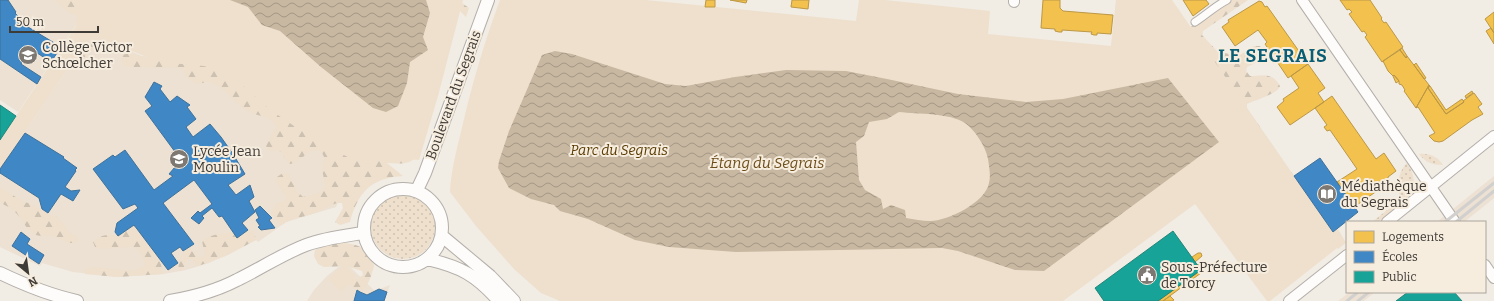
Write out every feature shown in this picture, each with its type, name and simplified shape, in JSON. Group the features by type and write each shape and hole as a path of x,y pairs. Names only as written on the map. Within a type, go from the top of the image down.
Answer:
{"street":[{"name":"Boulevard du Segrais","path":"417,190 488,0"},
{"path":"1194,22 1210,12 1217,4 1227,0"},
{"path":"1302,0 1454,221"},
{"path":"1388,221 1494,136"},
{"path":"404,188 417,190 429,197 438,208 442,222 442,236 437,249 427,259 413,266 396,267 381,261 369,249 363,233 364,220 369,207 378,197 390,190 404,188"},
{"path":"170,301 192,297 218,289 237,281 305,245 337,237 363,233"},
{"path":"442,236 490,276 514,301"},
{"path":"1289,301 1346,256"},
{"path":"427,259 450,265 466,272 476,278 499,301"},
{"path":"1486,266 1494,278"},
{"path":"0,273 36,290 77,301"}],"shaded area":[{"name":"Collège Victor Schœlcher","path":"0,0 71,0 82,10 75,19 76,25 18,112 0,100"},
{"name":"Lycée Jean Moulin","path":"101,39 142,56 195,65 316,140 344,188 336,207 286,222 258,242 256,240 209,263 186,270 163,274 117,277 73,272 42,263 40,266 0,247 0,169 83,46"},
{"path":"1494,176 1494,198 1488,203 1465,221 1438,221"},
{"path":"345,262 375,291 390,285 384,301 307,301 314,290 327,276"},
{"path":"1349,293 1374,293 1364,301 1338,301"}],"green space":[{"path":"54,0 87,0 80,17 69,13"},
{"path":"71,0 463,0 438,96 419,160 393,158 355,161 294,126 269,109 239,82 224,72 204,66 171,63 152,59 101,39 93,39 83,46 0,169 0,140 76,26 75,19 82,10"},
{"path":"458,0 469,8 466,17 458,9"},
{"name":"Parc du Segrais","path":"500,0 646,0 856,21 859,0 885,0 990,11 988,34 1111,46 1116,0 1172,0 1332,231 1334,232 1338,229 1346,243 1338,249 1337,248 1270,301 1267,301 1195,204 1063,301 560,301 541,293 514,269 476,226 450,192 454,162 469,98 483,49"},
{"path":"1231,0 1248,0 1203,31 1202,35 1217,51 1223,53 1240,55 1254,46 1260,46 1263,54 1260,61 1247,67 1246,71 1250,76 1263,75 1271,77 1280,86 1275,92 1247,104 1247,108 1297,182 1183,33 1196,23 1206,19 1223,4"},
{"path":"94,39 101,39 103,45 102,51 89,50 83,60 79,62 74,59 86,42"},
{"path":"134,54 160,60 197,57 416,157 410,162 406,163 387,163 403,176 382,180 368,188 357,202 350,222 340,225 335,222 343,208 342,203 338,203 332,204 313,214 291,220 282,225 279,224 271,212 276,203 284,201 286,197 275,180 283,173 289,174 297,191 303,197 321,192 325,186 322,168 324,157 322,153 317,151 310,152 295,163 290,164 283,157 283,153 279,151 269,151 266,146 276,127 270,120 247,111 212,83 204,82 196,84 186,77 184,71 179,68 127,67 123,65 121,60 122,55"},
{"path":"1419,154 1432,156 1438,159 1443,165 1429,162"},
{"path":"1407,163 1414,178 1414,183 1411,192 1404,202 1399,193 1398,182 1401,171"},
{"path":"0,187 22,201 56,216 69,232 79,239 78,242 69,243 52,236 39,236 31,232 12,209 0,202"},
{"path":"403,195 421,201 429,209 435,227 429,245 421,253 403,259 385,253 377,245 371,227 377,209 385,201"},
{"path":"1396,203 1398,206 1379,221 1373,221"},
{"path":"134,225 160,260 163,274 117,277 85,274 84,270 90,268 97,267 133,270 140,268 145,264 141,254 135,247 101,249 95,247 93,242 105,235 118,236"},
{"path":"250,230 254,231 256,240 226,256 198,266 191,259 187,260 182,271 180,271 178,265 179,259 187,249 190,249 199,258 205,255 202,241 214,235"},
{"path":"344,243 359,246 369,255 374,265 370,279 363,290 351,287 348,282 351,278 357,279 363,275 362,271 346,266 324,267 318,264 314,256 315,250 327,245"},
{"path":"344,264 356,276 341,292 328,279"}],"water":[{"path":"230,0 426,0 430,13 423,37 428,50 410,62 407,83 398,106 386,112 373,108 321,67 280,31 262,25 248,7"},
{"name":"Étang du Segrais","path":"555,51 572,54 665,84 686,86 786,70 846,71 958,94 1026,102 1063,99 1168,78 1219,142 1044,271 1015,270 958,251 942,248 736,252 669,247 635,240 588,219 560,211 554,205 531,199 509,188 498,168 499,161 509,131 542,55","holes":["899,112 934,114 951,117 969,126 982,144 988,159 990,177 989,183 981,197 956,214 946,218 930,221 906,218 905,210 891,205 883,209 881,199 865,190 859,180 856,142 864,136 869,122 887,119"]}],"building: Logements":[{"path":"706,0 715,0 715,7 705,7"},
{"path":"730,0 747,0 746,3"},
{"path":"792,0 809,0 808,9 791,7"},
{"path":"1043,0 1060,0 1060,8 1063,11 1113,15 1111,34 1097,33 1097,35 1094,35 1091,34 1092,32 1062,30 1062,32 1059,32 1055,31 1055,29 1041,28"},
{"path":"1183,0 1206,0 1209,4 1193,16"},
{"path":"1340,0 1370,0 1382,18 1381,19 1384,23 1386,22 1403,47 1382,62 1365,37 1367,35 1364,31 1362,32 1349,14 1352,12 1349,9 1347,10"},
{"path":"1259,1 1262,2 1265,7 1267,6 1308,64 1288,78 1265,44 1267,42 1258,30 1235,46 1222,27 1229,22 1228,20"},
{"path":"1494,12 1494,33 1485,19"},
{"path":"1491,28 1494,33 1494,44 1486,31"},
{"path":"1402,48 1407,56 1406,58 1400,50"},
{"path":"1400,50 1406,58 1407,56 1429,85 1416,108 1404,91 1405,90 1402,85 1399,84 1399,81 1394,75 1393,76 1388,71 1383,61"},
{"path":"1416,63 1426,78 1424,79 1414,65"},
{"path":"1308,64 1325,88 1318,93 1324,102 1290,125 1277,107 1284,101 1283,99 1299,88 1291,76"},
{"path":"1394,75 1399,81 1396,83 1393,76"},
{"path":"1429,85 1430,86 1428,88 1446,114 1474,93 1482,104 1478,107 1483,114 1443,141 1434,141 1429,136 1435,133 1418,107 1416,108"},
{"path":"1430,86 1446,110 1462,99 1464,102 1446,114 1428,88"},
{"path":"1472,91 1473,93 1466,98 1465,96"},
{"path":"1332,96 1376,159 1384,153 1396,171 1388,177 1388,180 1384,186 1354,207 1337,182 1357,169 1330,130 1327,131 1324,127 1327,125 1315,108"},
{"path":"1198,253 1201,253 1202,256 1195,262 1192,257"},
{"path":"1200,263 1205,270 1163,301 1158,301 1201,270 1197,265"},
{"path":"1170,296 1174,300 1163,301"}],"building: Écoles":[{"path":"0,0 8,0 16,12 15,13 28,27 61,47 51,62 31,49 21,64 41,77 37,84 0,59"},
{"path":"154,82 162,86 160,89 170,102 177,96 190,105 187,107 196,119 186,127 193,137 210,124 233,154 245,174 228,185 236,195 250,185 254,197 249,201 255,212 242,223 248,230 237,238 222,216 219,217 212,208 202,216 204,218 199,224 191,218 198,211 200,213 212,204 194,180 163,203 194,244 183,251 180,247 171,253 178,263 168,270 134,225 118,236 115,232 117,223 138,208 135,204 123,209 93,169 113,155 115,157 125,150 154,190 173,176 169,174 181,160 145,111 152,106 145,97"},
{"path":"25,133 64,157 63,158 77,168 65,187 71,191 80,190 73,201 61,194 48,213 42,209 39,198 0,173 0,169"},
{"name":"Médiathèque du Segrais","path":"1320,158 1358,212 1333,232 1294,176"},
{"path":"260,206 272,218 269,220 275,228 261,230 258,227 260,226 256,220 259,218 255,210"},
{"path":"21,232 30,239 27,244 44,255 39,264 12,246"},
{"path":"379,289 387,292 384,301 354,301 357,290 367,295"}],"building: Public":[{"path":"0,105 16,116 0,140"},
{"path":"1173,231 1201,270 1158,301 1104,301 1095,288"},
{"path":"1407,293 1455,293 1462,301 1396,301"}],"railway":[{"path":"1446,221 1494,183"},
{"path":"1457,221 1494,191"},
{"path":"1347,301 1357,293"},
{"path":"1358,301 1368,293"}],"place":[{"name":"Collège Victor Schœlcher","path":"28,55"},
{"name":"Lycée Jean Moulin","path":"179,159"},
{"name":"Médiathèque du Segrais","path":"1327,194"},
{"name":"Sous-Préfecture de Torcy","path":"1147,275"}],"district":[{"name":"LE SEGRAIS","path":"1273,56"}]}
